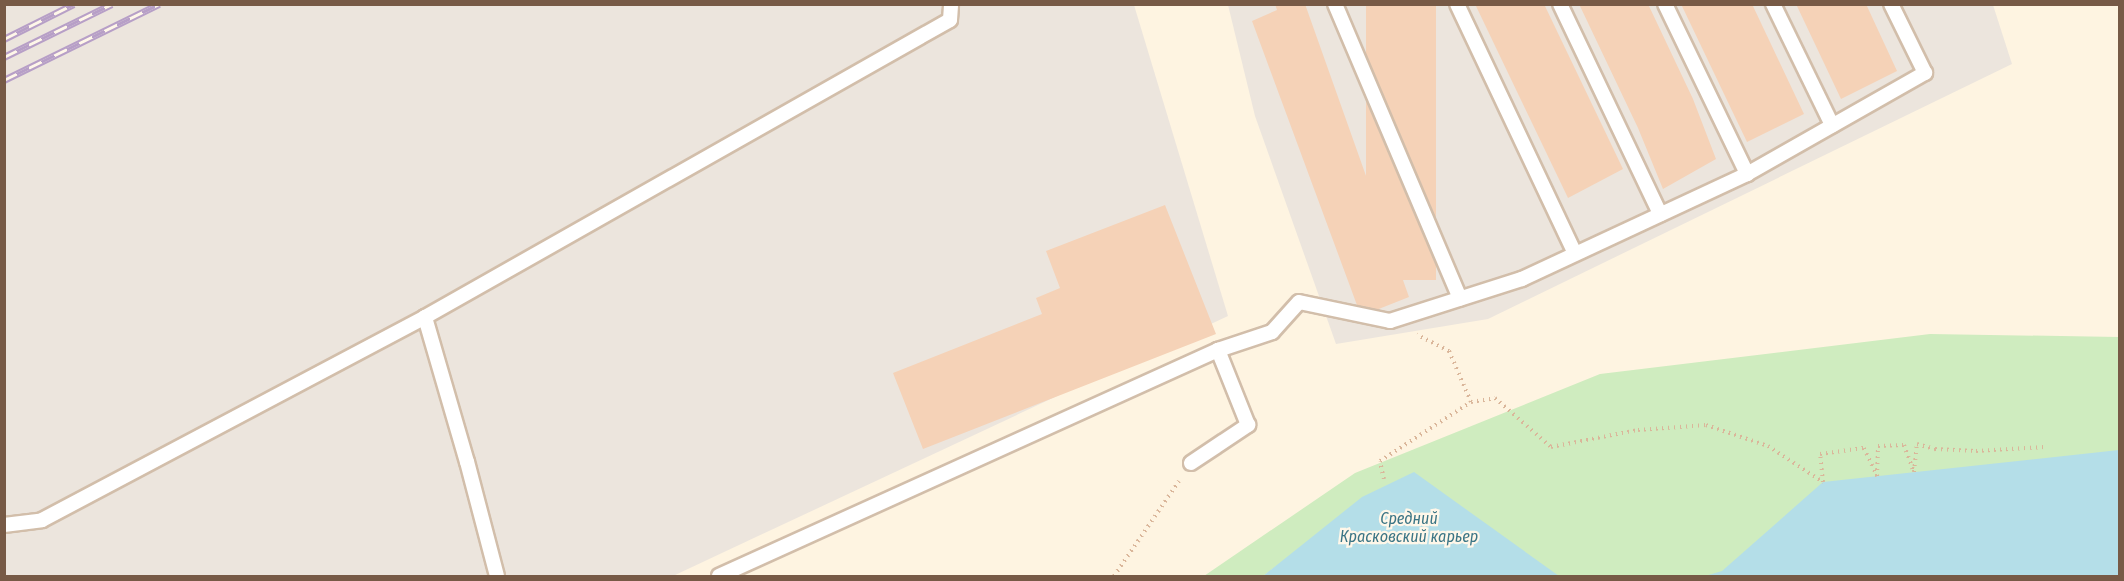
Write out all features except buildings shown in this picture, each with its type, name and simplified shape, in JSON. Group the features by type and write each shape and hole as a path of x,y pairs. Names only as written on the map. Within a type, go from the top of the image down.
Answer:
{"lane":[{"path":"4,525 42,519 425,317 950,20 951,4"},
{"path":"1335,4 1460,298"},
{"path":"1457,4 1575,254"},
{"path":"1560,4 1660,214"},
{"path":"1665,4 1748,174"},
{"path":"1773,4 1832,125"},
{"path":"719,576 1218,350 1272,332 1299,302 1390,321 1522,279 1748,174 1925,73 1891,4"},
{"path":"425,317 467,462 496,576"},
{"path":"1191,463 1248,425 1218,350"}],"path":[{"path":"1390,321 1449,351 1471,402"},
{"path":"1384,479 1380,461 1471,402 1495,398 1551,447 1638,430 1706,425 1768,446 1822,482 1820,453 1864,448 1877,476 1878,446 1904,445 1914,472 1917,444 1935,449 1976,451 2044,447"},
{"path":"1114,576 1191,463"}],"shaded area":[{"path":"4,5 1134,5 1228,316 673,576 5,576"},
{"path":"1228,5 1993,5 2012,64 1488,319 1336,344 1255,116"}],"green space":[{"path":"1930,334 2119,337 2119,457 1727,576 1550,576 1278,565 1263,576 1204,576 1355,473 1600,374"}],"water":[{"path":"2119,450 2119,576 1705,576 1722,571 1823,482"},
{"name":"Средний Красковский карьер","path":"1414,472 1559,576 1263,576 1362,497"}],"railway":[{"path":"4,39 74,4"},
{"path":"4,57 112,4"},
{"path":"4,80 159,4"}]}
